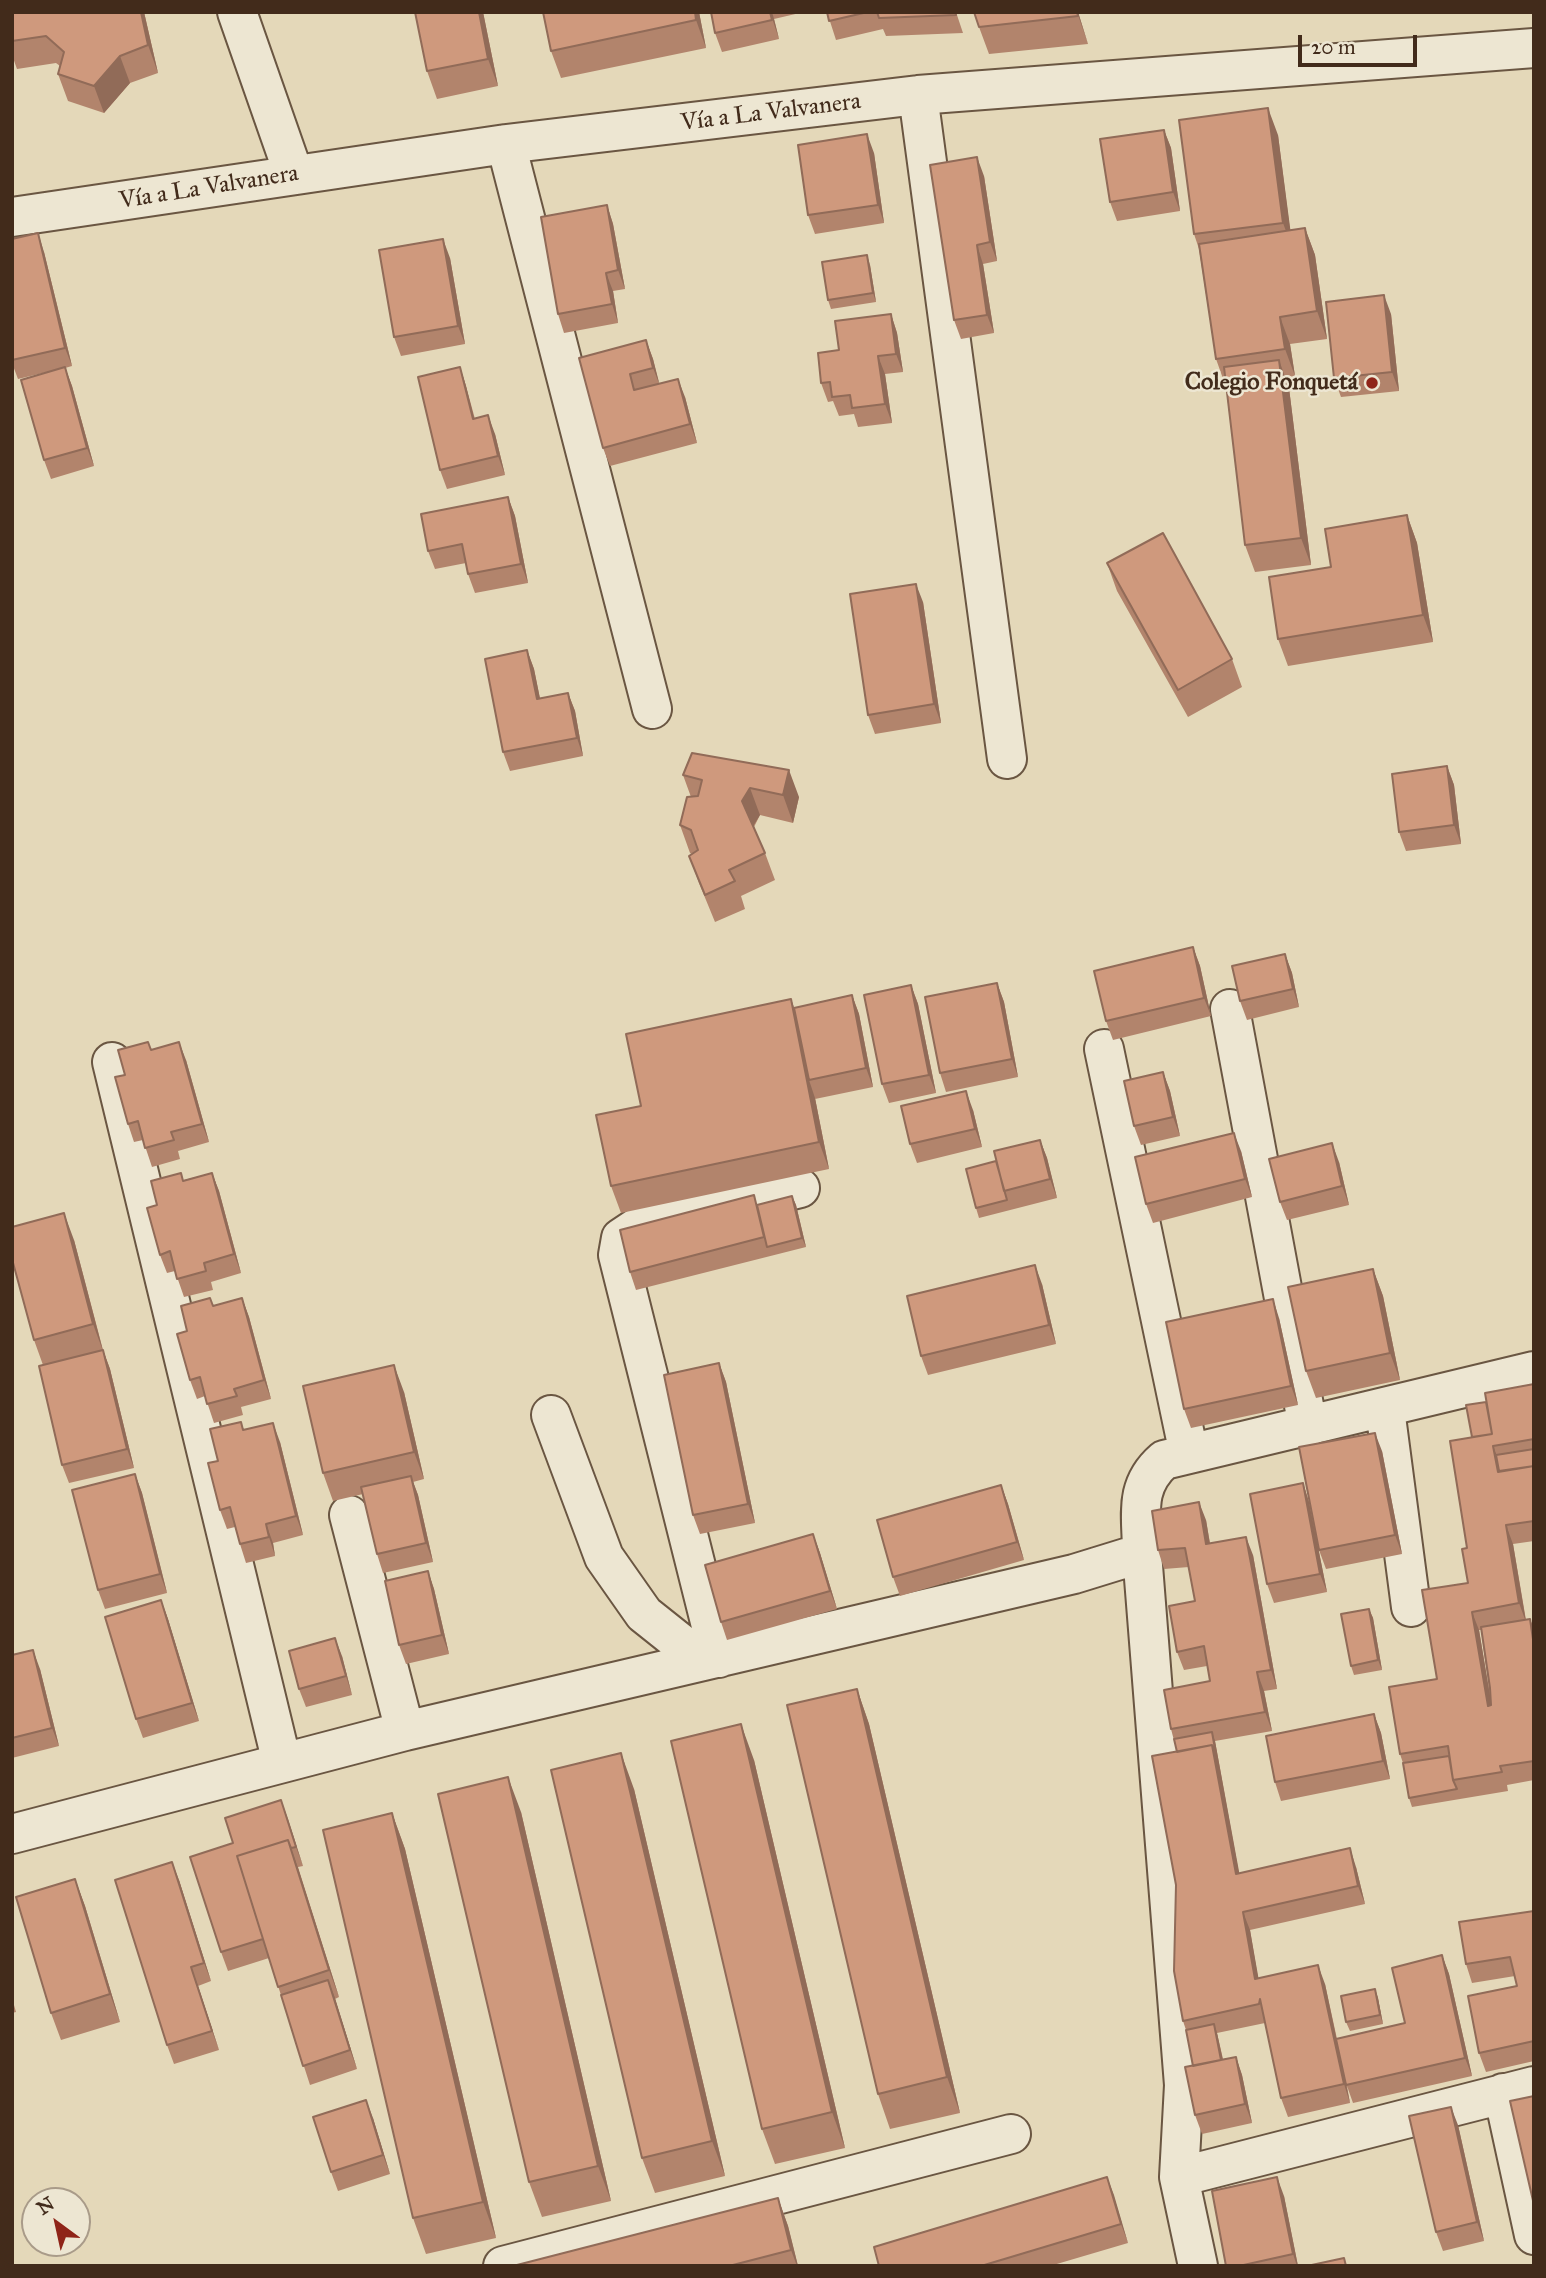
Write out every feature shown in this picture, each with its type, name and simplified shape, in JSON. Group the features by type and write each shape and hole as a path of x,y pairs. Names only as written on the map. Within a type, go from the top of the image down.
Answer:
{"street":[{"path":"237,12 294,175"},
{"name":"Vía a La Valvanera","path":"12,217 506,144 918,95 1534,48"},
{"path":"918,95 1007,759"},
{"path":"506,144 652,709"},
{"path":"1230,1009 1308,1427"},
{"path":"1104,1049 1189,1454"},
{"path":"112,1062 282,1763"},
{"path":"700,1653 618,1255 621,1238 636,1228 800,1188"},
{"path":"1198,2266 1179,2176 1184,2085 1142,1553 1142,1488 1150,1472 1164,1460 1534,1371"},
{"path":"1385,1409 1411,1607"},
{"path":"551,1415 604,1557 645,1614 700,1653"},
{"path":"349,1515 405,1731"},
{"path":"12,1835 700,1653 1074,1574 1142,1553"},
{"path":"1179,2176 1518,2090 1534,2235"},
{"path":"503,2266 1011,2134"}],"building":[{"path":"12,12 141,12 148,45 120,56 94,86 58,74 64,52 46,36 12,41"},
{"path":"415,12 479,12 488,59 427,71"},
{"path":"543,12 695,12 696,20 551,51"},
{"path":"711,12 770,12 772,20 715,33"},
{"path":"827,12 868,12 829,21"},
{"path":"877,12 955,12 956,15 879,18"},
{"path":"974,12 1077,12 1078,16 979,27"},
{"path":"1268,108 1283,223 1194,234 1179,120"},
{"path":"1164,130 1173,192 1110,202 1100,139"},
{"path":"867,134 878,205 808,215 798,145"},
{"path":"977,157 990,242 977,245 987,315 954,320 930,165"},
{"path":"607,205 618,270 606,273 612,304 558,314 541,217"},
{"path":"1305,228 1317,311 1280,317 1285,349 1216,359 1199,244"},
{"path":"38,233 65,348 12,360 12,239"},
{"path":"443,239 458,326 394,337 379,250"},
{"path":"867,255 873,293 828,300 822,262"},
{"path":"1384,295 1392,372 1334,378 1326,302"},
{"path":"891,314 896,354 878,356 885,404 852,408 850,395 832,397 830,382 821,383 818,353 839,350 835,321"},
{"path":"646,340 653,368 630,374 634,390 678,379 690,424 603,448 579,358"},
{"path":"1279,360 1301,538 1245,545 1224,367"},
{"path":"65,367 87,448 44,460 21,380"},
{"path":"460,367 473,419 488,415 498,456 440,470 418,377"},
{"path":"508,497 521,564 468,574 462,544 428,551 421,514"},
{"path":"1407,515 1423,615 1278,639 1269,577 1331,567 1325,529"},
{"path":"1163,533 1232,659 1178,690 1107,563"},
{"path":"916,584 934,704 868,715 850,594"},
{"path":"527,650 537,699 568,693 577,738 503,752 485,659"},
{"path":"692,753 789,770 783,795 750,788 742,801 765,853 729,870 735,881 705,895 689,856 698,850 691,830 680,825 687,797 698,796 702,780 683,775"},
{"path":"1447,766 1454,825 1399,832 1392,774"},
{"path":"1193,947 1204,998 1106,1021 1094,971"},
{"path":"1285,954 1293,989 1240,1001 1232,966"},
{"path":"997,983 1012,1059 940,1073 925,997"},
{"path":"911,985 929,1075 882,1084 864,995"},
{"path":"852,995 866,1068 809,1080 794,1008"},
{"path":"791,999 819,1142 611,1186 596,1115 641,1106 626,1034"},
{"path":"148,1042 151,1050 179,1042 202,1124 171,1132 174,1140 145,1148 138,1121 128,1124 115,1077 125,1075 118,1050"},
{"path":"1163,1072 1173,1117 1134,1126 1124,1081"},
{"path":"966,1091 975,1129 910,1144 901,1106"},
{"path":"1234,1133 1245,1179 1146,1204 1135,1157"},
{"path":"1040,1140 1050,1179 1004,1191 994,1151"},
{"path":"1332,1143 1342,1186 1280,1202 1269,1159"},
{"path":"996,1161 1007,1200 976,1208 966,1169"},
{"path":"181,1173 183,1181 212,1173 234,1254 204,1263 206,1271 177,1279 170,1251 160,1255 147,1208 157,1205 151,1181"},
{"path":"754,1195 764,1237 630,1272 620,1230"},
{"path":"792,1196 802,1238 767,1247 757,1205"},
{"path":"64,1213 93,1324 34,1340 12,1259 12,1227"},
{"path":"1035,1265 1049,1325 921,1356 907,1296"},
{"path":"1373,1269 1390,1353 1306,1371 1288,1287"},
{"path":"210,1298 213,1306 242,1298 264,1380 234,1389 237,1396 207,1404 200,1377 190,1380 177,1334 187,1331 181,1306"},
{"path":"1273,1299 1291,1386 1184,1409 1166,1322"},
{"path":"103,1350 127,1449 62,1465 39,1366"},
{"path":"719,1363 748,1504 693,1515 664,1375"},
{"path":"394,1365 414,1452 323,1473 303,1386"},
{"path":"1534,1384 1534,1439 1493,1446 1498,1472 1534,1466 1534,1521 1506,1525 1519,1603 1472,1612 1488,1706 1491,1705 1490,1688 1481,1627 1530,1619 1534,1646 1534,1761 1500,1766 1502,1772 1453,1780 1448,1746 1400,1754 1389,1687 1437,1679 1422,1590 1468,1583 1462,1549 1467,1548 1450,1441 1492,1434 1485,1393"},
{"path":"1486,1402 1492,1434 1472,1437 1466,1405"},
{"path":"241,1422 243,1430 273,1423 296,1516 266,1524 269,1537 240,1544 230,1507 220,1510 208,1463 218,1461 210,1429"},
{"path":"1375,1433 1395,1535 1319,1550 1299,1447"},
{"path":"1534,1449 1534,1466 1499,1471 1496,1455"},
{"path":"135,1474 160,1574 98,1590 72,1490"},
{"path":"411,1476 426,1543 377,1554 361,1487"},
{"path":"1303,1483 1320,1574 1267,1584 1250,1494"},
{"path":"1001,1485 1017,1542 893,1577 877,1520"},
{"path":"1199,1502 1206,1544 1246,1537 1271,1670 1257,1672 1265,1712 1171,1729 1164,1690 1210,1681 1204,1646 1177,1652 1169,1606 1195,1601 1185,1548 1158,1550 1152,1511"},
{"path":"813,1534 830,1591 721,1622 705,1565"},
{"path":"428,1571 442,1635 399,1645 385,1581"},
{"path":"161,1600 192,1703 136,1719 105,1617"},
{"path":"1369,1609 1378,1660 1351,1666 1341,1614"},
{"path":"335,1638 346,1676 299,1689 289,1651"},
{"path":"33,1650 52,1728 12,1738 12,1655"},
{"path":"857,1689 947,2077 878,2094 787,1705"},
{"path":"1374,1714 1383,1761 1275,1782 1266,1736"},
{"path":"741,1724 832,2112 762,2129 671,1741"},
{"path":"1212,1732 1216,1755 1212,1745 1177,1752 1174,1739"},
{"path":"1212,1745 1236,1874 1350,1848 1358,1886 1243,1912 1255,1979 1318,1965 1344,2084 1281,2098 1260,1999 1259,2004 1183,2021 1174,1971 1176,1885 1152,1756"},
{"path":"621,1753 712,2141 642,2158 551,1770"},
{"path":"1449,1756 1457,1789 1409,1798 1403,1763"},
{"path":"508,1777 598,2166 529,2182 438,1794"},
{"path":"281,1800 296,1847 291,1848 288,1840 237,1856 263,1939 221,1952 190,1857 233,1843 225,1818"},
{"path":"392,1813 483,2202 413,2218 323,1830"},
{"path":"288,1840 329,1970 278,1987 237,1856"},
{"path":"172,1862 204,1963 191,1967 212,2031 167,2045 115,1880"},
{"path":"75,1879 110,1994 51,2013 16,1897"},
{"path":"1534,1911 1534,2041 1479,2053 1468,1996 1517,1986 1510,1957 1466,1964 1459,1922"},
{"path":"1442,1955 1465,2058 1346,2085 1336,2039 1405,2023 1392,1968"},
{"path":"328,1980 350,2050 303,2066 281,1995"},
{"path":"1375,1989 1380,2015 1346,2022 1341,1996"},
{"path":"1214,2024 1221,2060 1193,2066 1186,2030"},
{"path":"1236,2057 1245,2104 1195,2115 1185,2067"},
{"path":"1534,2096 1534,2205 1510,2101"},
{"path":"366,2100 383,2155 331,2172 313,2117"},
{"path":"1451,2107 1477,2222 1436,2232 1409,2116"},
{"path":"1107,2177 1121,2224 981,2266 879,2266 874,2247"},
{"path":"1277,2177 1293,2254 1239,2266 1226,2266 1212,2191"},
{"path":"778,2198 791,2250 729,2266 513,2266"},
{"path":"1344,2258 1346,2266 1307,2266"}],"place":[{"name":"Colegio Fonquetá","path":"1372,383"}]}
